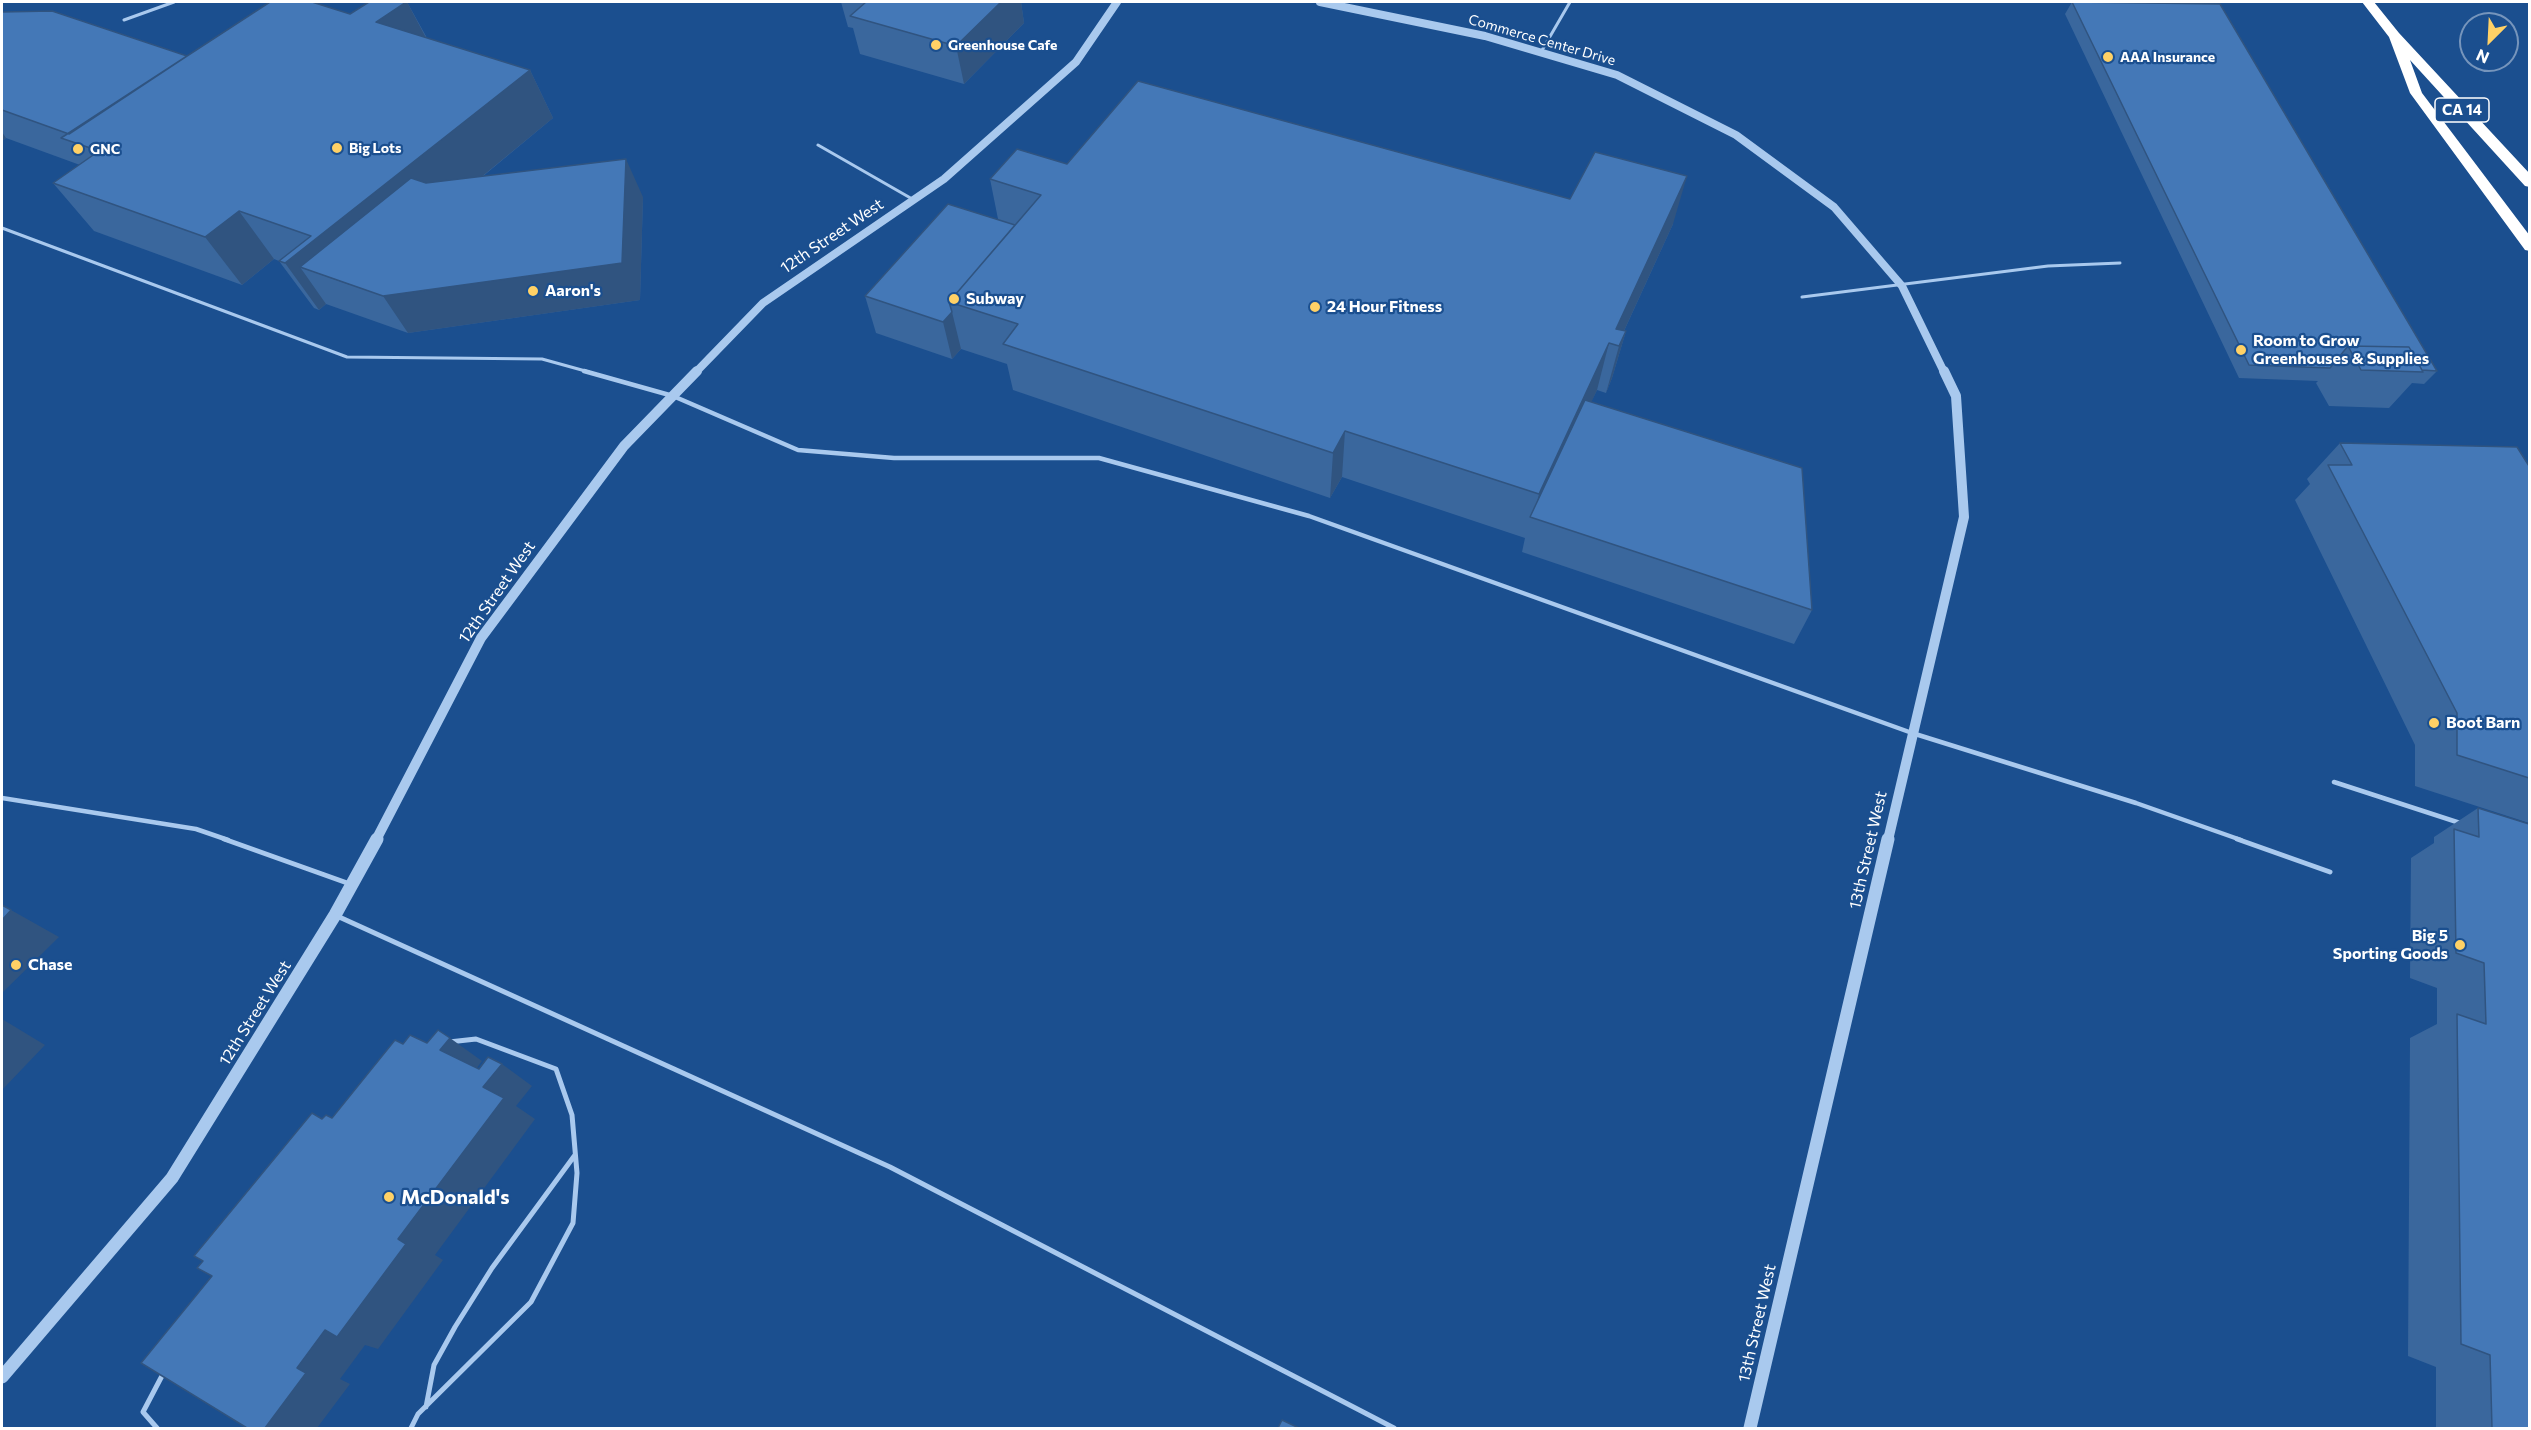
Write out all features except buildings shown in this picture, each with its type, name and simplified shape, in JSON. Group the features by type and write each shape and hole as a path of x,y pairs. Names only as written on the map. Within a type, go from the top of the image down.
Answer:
{"highway":[{"name":"CA 14","path":"2368,2 2395,36 2529,183"},
{"path":"2395,36 2416,93 2529,247"}],"street":[{"name":"12th Street West","path":"2,1377 172,1178 335,915 408,782 481,638 624,446 764,303 944,179 1076,62 1117,2"},
{"name":"Commerce Center Drive","path":"1320,2 1485,36 1617,75 1736,135 1834,207 1902,286"},
{"name":"13th Street West","path":"1750,1428 1964,517 1956,396 1902,286"}],"lane":[{"path":"124,20 174,2"},
{"path":"1541,52 1570,2"},
{"path":"818,145 914,200"},
{"path":"2,228 347,357 542,359 673,396 798,450 894,458 1099,458 1309,516 1912,733 2136,803 2330,872"},
{"path":"1802,297 2048,266 2120,263"},
{"path":"2334,782 2475,828"},
{"path":"2,798 196,829 351,884"},
{"path":"335,915 890,1167 1394,1428"},
{"path":"411,1428 418,1414 531,1302 573,1223 577,1173 572,1115 556,1069 476,1039 443,1043"},
{"path":"426,1407 435,1365 455,1327 492,1268 575,1155"},
{"path":"157,1428 143,1412 169,1363"}],"place":[{"name":"Greenhouse Cafe","path":"936,45"},
{"name":"AAA Insurance","path":"2108,57"},
{"name":"Big Lots","path":"337,148"},
{"name":"GNC","path":"78,149"},
{"name":"Aaron's","path":"533,291"},
{"name":"Subway","path":"954,299"},
{"name":"24 Hour Fitness","path":"1315,307"},
{"name":"Room to Grow Greenhouses & Supplies","path":"2241,350"},
{"name":"Boot Barn","path":"2434,723"},
{"name":"Big 5 Sporting Goods","path":"2460,945"},
{"name":"Chase","path":"16,965"},
{"name":"McDonald's","path":"389,1197"}]}
